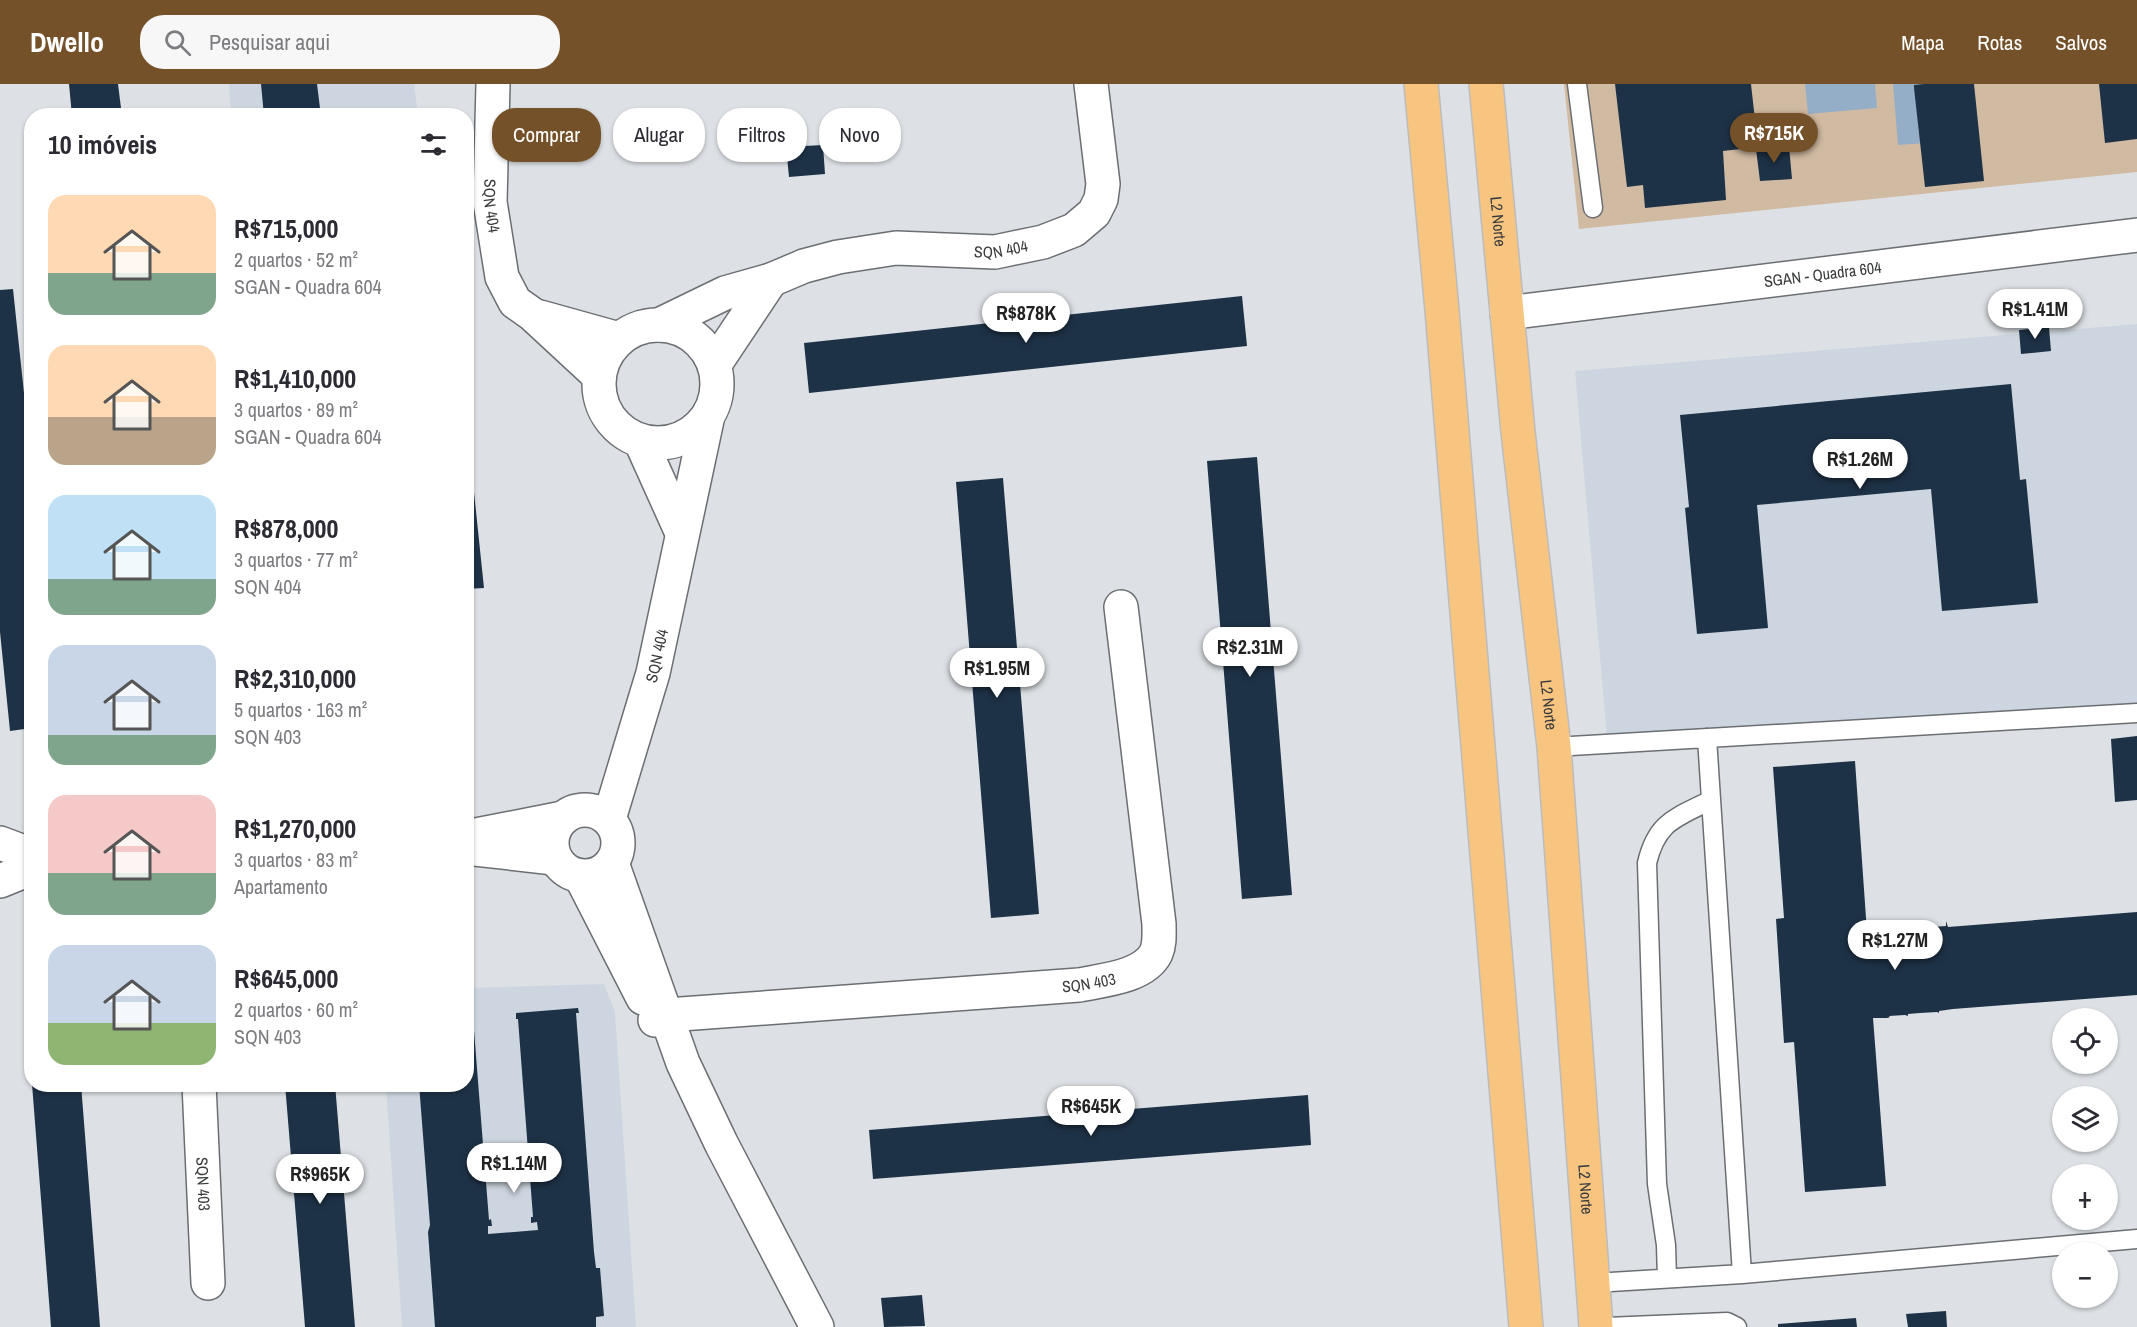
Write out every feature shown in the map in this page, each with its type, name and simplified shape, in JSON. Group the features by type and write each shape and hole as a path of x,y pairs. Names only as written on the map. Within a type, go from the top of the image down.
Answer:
{"main road":[{"path":"1421,84 1443,322 1526,1327"},
{"name":"L2 Norte","path":"1486,84 1518,432 1554,747 1596,1327"}],"street":[{"name":"SQN 404","path":"493,84 490,202 502,277 515,302 532,314 599,376"},
{"name":"SQN 404","path":"659,325 725,293 838,257 896,249 995,252 1043,242 1074,230 1094,213 1102,191 1091,84"},
{"name":"SGAN - Quadra 604","path":"1507,313 2137,235"},
{"path":"715,364 771,280"},
{"name":"SQN 404","path":"532,314 619,339"},
{"path":"659,325 682,330 702,343 715,364 719,383 716,402 707,420 688,436 665,444 641,442 622,432 608,417 599,397 599,376 605,356 619,339 637,328 659,325"},
{"name":"SQN 404","path":"609,819 653,673 707,420"},
{"path":"641,442 682,533"},
{"name":"SQN 403","path":"661,1017 1079,985 1132,972 1147,965 1157,952 1159,924 1121,607"},
{"name":"SQN 404","path":"569,814 633,744"},
{"path":"474,835 587,809 599,812 609,819 616,829 619,841 618,853 604,871 581,877 565,870 554,858 551,844 554,830 569,814"},
{"path":"0,843 24,852"},
{"path":"474,849 554,858"},
{"path":"612,863 661,1017"},
{"path":"0,880 24,871"},
{"path":"581,877 661,1017 721,1143 817,1327"},
{"name":"SQN 403","path":"199,1092 208,1283"}],"lane":[{"path":"1577,84 1593,208"},
{"path":"1554,747 2137,713"},
{"path":"1707,738 1742,1274"},
{"path":"1667,1278 1666,1245 1657,1184 1647,863 1651,845 1662,828 1711,800"},
{"path":"1594,1283 1742,1274 2137,1239"},
{"path":"1606,1327 1700,1325 1727,1322 1737,1327"}],"shaded area":[{"path":"229,84 414,84 417,108 231,108"},
{"path":"1564,84 2137,84 2137,172 1579,229"},
{"path":"2137,324 2137,707 1608,749 1575,371"},
{"path":"604,984 615,1012 636,1327 402,1327 386,1092 474,1092 474,988"}],"water":[{"path":"1805,84 1875,84 1877,108 1808,114"},
{"path":"1893,84 1936,84 1941,142 1898,145"}],"building":[{"path":"69,84 118,84 121,108 71,108"},
{"path":"261,84 317,84 320,108 263,108"},
{"path":"1615,84 1751,84 1758,147 1723,151 1726,200 1645,208 1643,185 1627,187"},
{"path":"1974,84 1984,181 1925,187 1914,88 1914,85"},
{"path":"2099,84 2137,84 2137,139 2105,143"},
{"path":"819,145 819,162 824,162 825,174 789,177 788,162 807,162 807,146"},
{"path":"1789,146 1792,179 1760,181 1756,149"},
{"path":"13,289 24,393 24,729 10,731 0,632 0,290"},
{"path":"1242,296 1247,346 809,393 804,343"},
{"path":"2049,327 2051,351 2021,354 2019,330"},
{"path":"2011,384 2020,480 2026,479 2038,603 1942,611 1931,489 1757,505 1768,628 1697,634 1685,508 1689,507 1680,415"},
{"path":"1257,457 1292,895 1242,899 1207,461"},
{"path":"1003,478 1039,914 991,918 956,482"},
{"path":"474,492 484,588 474,589"},
{"path":"2137,736 2137,800 2115,802 2111,739"},
{"path":"1855,761 1867,932 1898,929 1898,927 1901,927 1901,930 1914,929 1913,926 1916,926 1916,929 1931,928 1931,924 1933,927 1946,926 1946,921 1948,927 2137,912 2137,995 1953,1009 1939,1011 1939,1013 1873,1018 1886,1186 1805,1192 1794,1042 1784,1043 1776,919 1784,918 1773,767"},
{"path":"578,1008 579,1013 576,1013 594,1252 596,1268 600,1268 604,1316 596,1317 596,1327 435,1327 420,1092 474,1092 474,1031 489,1220 491,1219 492,1226 488,1226 488,1234 538,1230 537,1222 531,1223 531,1217 533,1217 516,1013"},
{"path":"33,1092 82,1092 100,1327 51,1327"},
{"path":"286,1092 336,1092 355,1327 305,1327"},
{"path":"1308,1095 1311,1145 873,1179 869,1130"},
{"path":"922,1295 925,1326 884,1327 881,1298"},
{"path":"1946,1311 1947,1327 1908,1327 1906,1314"},
{"path":"1856,1318 1857,1327 1778,1327 1778,1324"}]}
